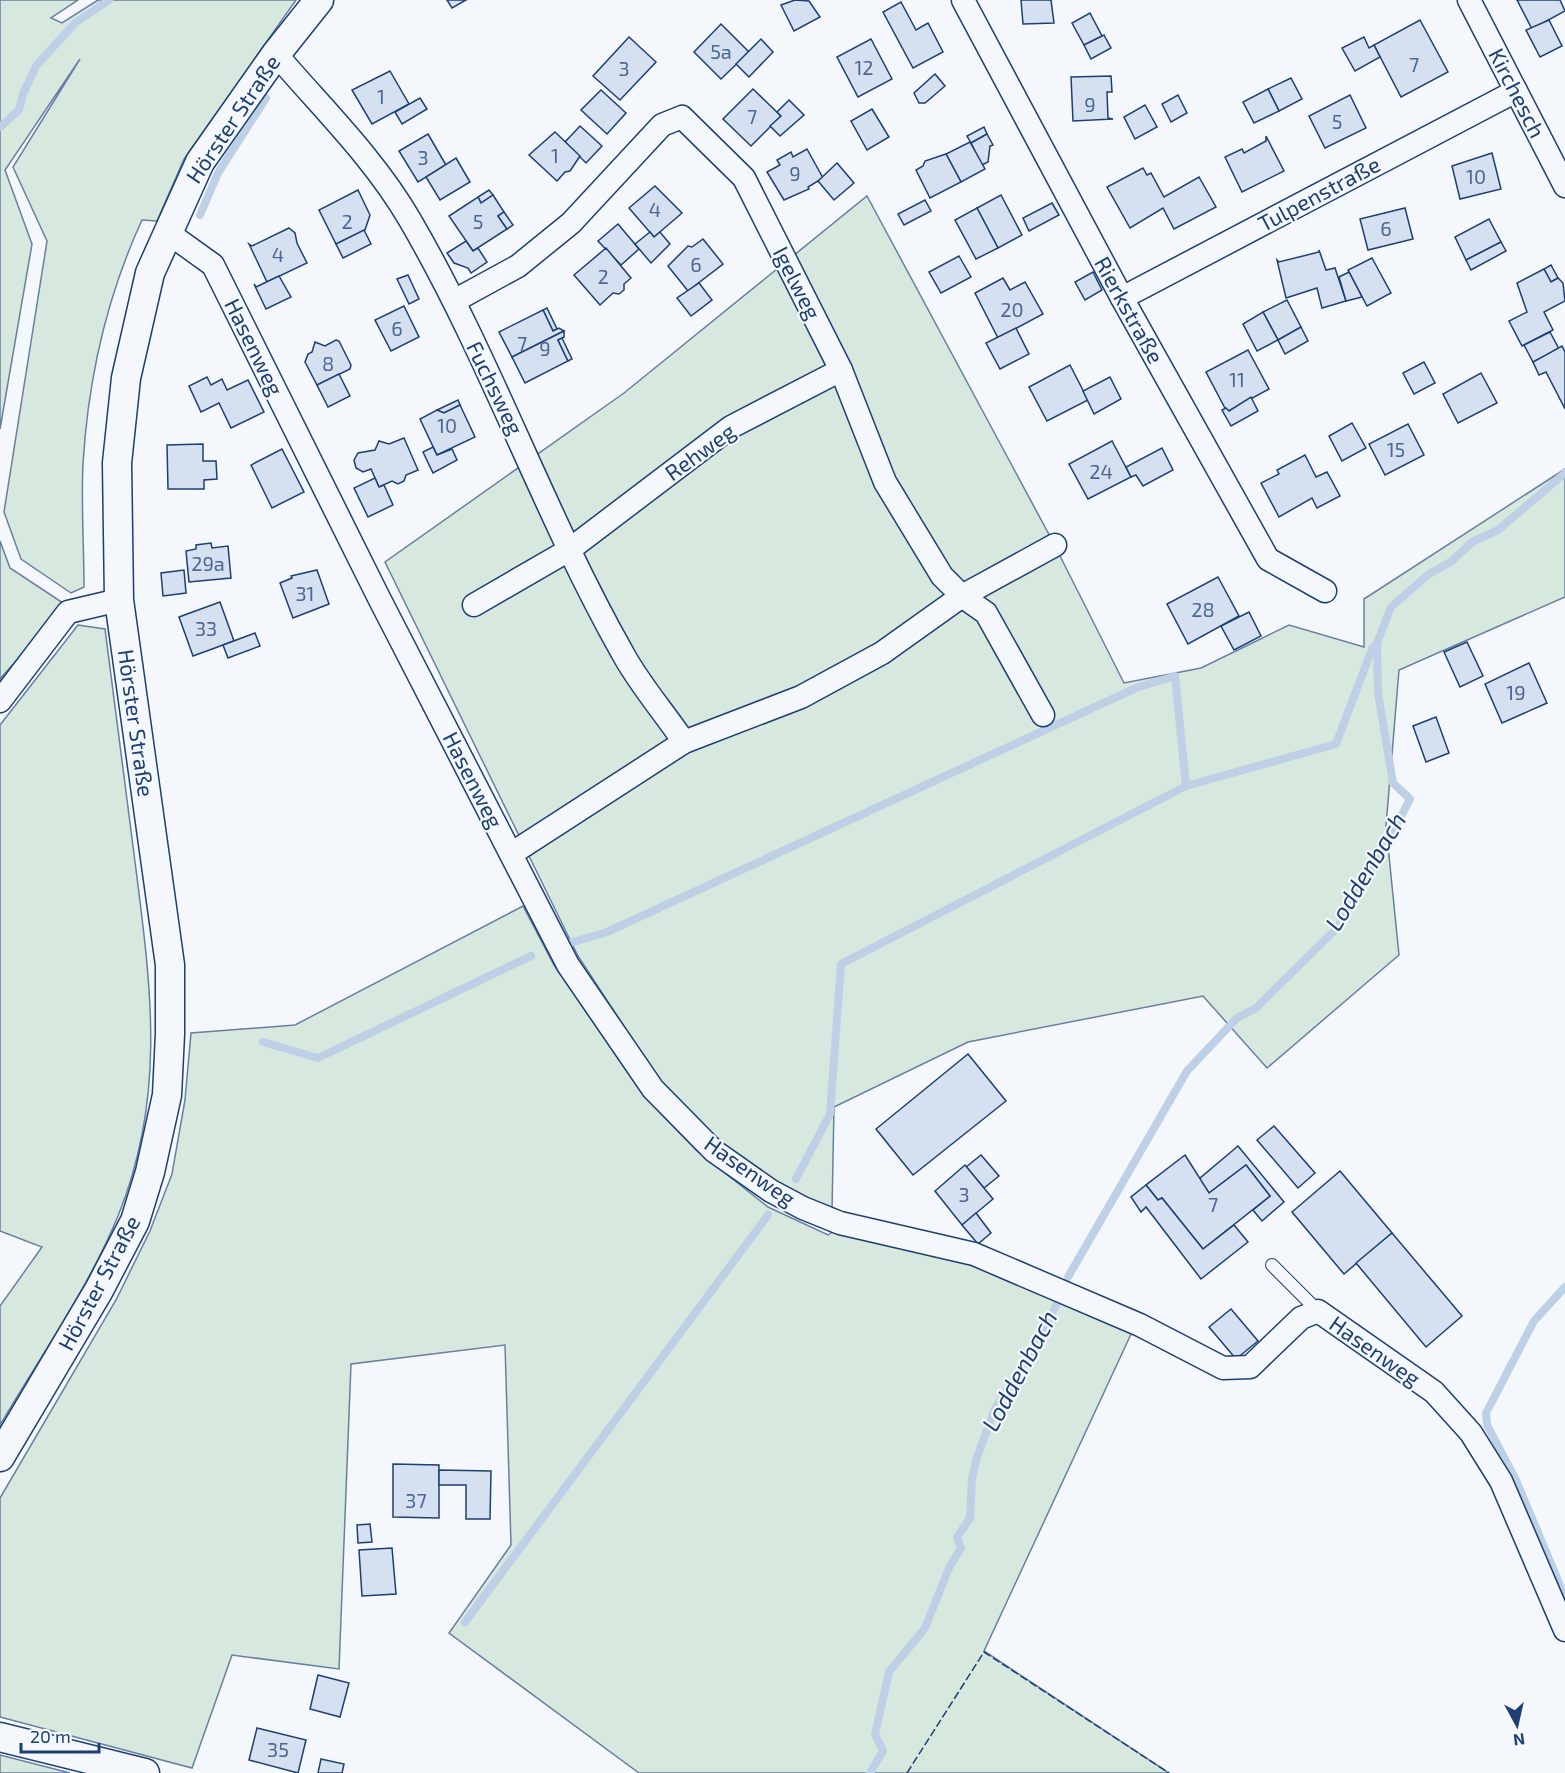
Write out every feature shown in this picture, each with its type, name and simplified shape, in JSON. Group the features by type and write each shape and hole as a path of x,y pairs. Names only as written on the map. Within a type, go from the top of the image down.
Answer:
{"street":[{"name":"Hörster Straße","path":"0,1457 99,1290 135,1221 150,1172 167,1095 170,965 119,600 117,463 126,378 150,273 200,162 276,54 319,0"},
{"name":"Rierkstraße","path":"963,0 1122,298 1268,560 1325,591"},
{"name":"Kirchesch","path":"1469,0 1565,186"},
{"name":"Fuchsweg","path":"276,54 383,177 410,219 454,301 569,550 623,654 684,742"},
{"name":"Tulpenstraße","path":"1122,298 1516,91"},
{"name":"Igelweg","path":"454,301 518,266 562,230 662,125 682,117 744,178 841,370 885,482 942,576 962,596 986,613 1043,715"},
{"name":"Hasenweg","path":"167,232 213,265 379,598 568,965 653,1089 714,1151 771,1191 840,1223 974,1254 1140,1325 1223,1368 1250,1367 1301,1318 1318,1311 1434,1392 1471,1433 1502,1481 1565,1630"},
{"name":"Rehweg","path":"474,605 569,550 731,427 841,370"},
{"path":"511,854 684,742 801,697 882,653 962,596 1055,545"},
{"path":"0,701 68,612 119,600"},
{"path":"0,1737 145,1773"}],"lane":[{"path":"1272,1265 1318,1311"}],"shaded area":[{"path":"0,0 78,0 51,18 62,23 98,0 296,0 184,159 157,221 142,220 130,249 109,308 89,401 82,494 84,587 71,593 21,559 4,512 47,241 13,167 80,59 5,170 32,244 0,429"},
{"path":"867,196 1052,540 1124,683 1201,668 1289,625 1364,647 1364,599 1565,469 1565,597 1399,670 1386,826 1399,955 1267,1068 1203,996 968,1042 834,1107 832,1211 773,1183 717,1140 659,1080 578,956 385,562 624,393"},
{"path":"0,541 10,568 66,605 0,679"},
{"path":"78,625 105,629 145,947 151,1037 149,1081 144,1125 134,1170 118,1216 93,1270 0,1425 0,1306 42,1247 0,1231 0,725"},
{"path":"523,906 554,965 643,1095 696,1150 768,1207 828,1235 835,1230 970,1261 1132,1332 984,1651 1169,1773 639,1773 449,1633 511,1545 505,1345 351,1364 339,1669 232,1655 192,1768 0,1717 0,1498 116,1300 150,1231 172,1174 185,1100 191,1033 295,1025"},
{"path":"0,1755 70,1773 0,1773"}],"building":[{"path":"447,0 466,0 452,8"},
{"path":"795,0 809,1 820,17 794,31 781,5"},
{"path":"1021,0 1051,0 1054,23 1023,24"},
{"path":"1517,0 1560,0 1565,11 1532,29"},
{"path":"901,2 916,30 928,23 943,52 913,68 883,12"},
{"path":"1090,13 1102,36 1084,45 1072,23"},
{"path":"1420,20 1448,72 1401,97 1374,45"},
{"path":"1549,20 1562,46 1540,57 1526,30"},
{"path":"721,24 749,52 721,79 694,52"},
{"path":"1104,35 1111,48 1091,59 1084,45"},
{"path":"629,37 656,62 620,100 593,76"},
{"path":"1364,37 1369,48 1374,45 1380,57 1355,71 1342,48"},
{"path":"761,39 773,52 749,77 736,64"},
{"path":"871,39 892,79 858,97 837,57"},
{"path":"390,71 409,104 372,124 352,90"},
{"path":"935,74 945,86 925,103 919,103 914,93"},
{"path":"1111,76 1112,92 1107,92 1108,118 1113,119 1073,121 1071,77"},
{"path":"1291,78 1302,99 1279,111 1268,89"},
{"path":"753,89 781,116 751,146 723,119"},
{"path":"1268,89 1279,111 1254,123 1243,102"},
{"path":"601,90 626,113 607,134 581,110"},
{"path":"1178,95 1187,113 1171,122 1162,104"},
{"path":"1350,95 1366,128 1325,148 1309,116"},
{"path":"420,98 427,109 402,124 395,112"},
{"path":"789,100 804,115 780,136 770,126 781,116 777,112"},
{"path":"1145,105 1157,127 1135,139 1124,117"},
{"path":"872,109 889,137 867,150 851,121"},
{"path":"580,126 602,146 586,163 565,142"},
{"path":"984,127 987,134 971,143 967,136"},
{"path":"555,132 580,156 570,171 565,172 557,181 529,155"},
{"path":"428,134 446,165 418,182 399,151"},
{"path":"987,134 993,145 990,146 988,162 982,165 971,143"},
{"path":"1266,136 1284,171 1242,192 1225,157 1242,149 1244,153 1266,141"},
{"path":"970,142 985,169 961,182 946,154"},
{"path":"807,149 823,178 808,187 809,189 784,200 767,172 780,165 777,160 791,152 793,157"},
{"path":"1492,153 1501,189 1460,199 1452,166"},
{"path":"946,154 961,182 930,198 916,170 923,166 925,161"},
{"path":"456,158 470,182 440,200 426,177"},
{"path":"837,163 854,183 834,200 818,181"},
{"path":"1143,168 1147,175 1151,173 1164,197 1199,177 1216,207 1174,229 1163,208 1130,228 1107,187"},
{"path":"655,186 682,213 654,237 629,208"},
{"path":"358,190 370,215 365,230 336,244 319,210"},
{"path":"489,190 493,195 481,203 478,197"},
{"path":"493,195 504,212 498,216 507,229 473,251 449,216 478,197 481,203"},
{"path":"1001,195 1022,235 998,248 977,208"},
{"path":"925,200 931,211 904,225 898,214"},
{"path":"1052,203 1059,215 1029,231 1023,218"},
{"path":"977,208 998,248 976,259 955,220"},
{"path":"1405,208 1413,239 1368,250 1360,219"},
{"path":"504,212 513,225 507,229 498,216"},
{"path":"1489,219 1501,242 1466,260 1455,237"},
{"path":"618,224 639,249 621,265 598,241"},
{"path":"289,228 295,233 297,243 307,263 267,282 249,244 252,246"},
{"path":"364,230 371,244 343,258 336,244"},
{"path":"650,232 654,237 660,232 670,244 651,263 635,244"},
{"path":"703,239 723,264 688,291 668,266 688,246 692,247"},
{"path":"466,241 473,251 478,248 487,262 471,273 468,268 454,263 447,253"},
{"path":"1501,242 1506,251 1471,270 1466,260"},
{"path":"606,248 631,278 624,284 624,290 619,294 613,293 600,305 574,275"},
{"path":"1319,250 1326,270 1335,268 1346,301 1322,308 1317,288 1286,298 1277,260 1279,262 1319,252"},
{"path":"959,256 971,277 941,293 929,272"},
{"path":"1372,258 1391,293 1367,306 1348,270"},
{"path":"1551,265 1558,278 1551,282 1544,269"},
{"path":"1544,269 1551,282 1558,278 1563,283 1565,301 1544,312 1553,330 1522,346 1509,321 1527,312 1517,283"},
{"path":"1093,272 1102,290 1085,300 1075,282"},
{"path":"1349,272 1362,297 1346,301 1339,277"},
{"path":"408,275 419,299 409,304 397,279"},
{"path":"279,276 291,297 266,309 254,284 256,287"},
{"path":"1003,278 1010,290 1025,282 1043,314 998,338 975,293"},
{"path":"699,283 712,300 691,316 677,298"},
{"path":"1287,300 1301,327 1278,340 1263,312"},
{"path":"404,306 419,337 391,351 375,320"},
{"path":"547,308 557,329 553,331 543,310"},
{"path":"543,310 553,331 559,328 564,331 512,357 499,332"},
{"path":"1263,312 1278,340 1257,351 1243,324"},
{"path":"1301,327 1308,341 1285,354 1278,340"},
{"path":"1016,328 1029,354 1000,369 986,343"},
{"path":"564,331 564,337 558,340 568,361 525,383 512,357"},
{"path":"1550,332 1559,349 1533,362 1524,345"},
{"path":"562,338 572,359 568,361 558,340"},
{"path":"336,340 339,341 351,365 350,369 317,385 305,362 308,354 312,352 315,342 325,346"},
{"path":"1562,346 1565,352 1565,409 1546,372 1539,375 1533,362"},
{"path":"1248,350 1269,389 1227,412 1206,372"},
{"path":"1424,362 1435,383 1414,394 1403,373"},
{"path":"1070,365 1088,400 1047,421 1029,387"},
{"path":"1481,373 1497,403 1458,423 1443,394"},
{"path":"339,374 350,396 328,407 317,385"},
{"path":"207,377 211,385 222,379 227,390 248,380 264,412 231,428 219,403 201,412 189,386"},
{"path":"1110,377 1121,399 1094,414 1083,391"},
{"path":"1251,397 1258,411 1231,426 1222,410 1226,408 1229,411"},
{"path":"458,400 460,405 444,413 437,410"},
{"path":"460,405 475,437 437,455 420,419 437,410 444,413"},
{"path":"1352,423 1366,448 1342,461 1329,436"},
{"path":"1408,424 1424,455 1385,475 1369,444"},
{"path":"404,438 418,470 406,475 404,481 398,484 392,481 379,487 371,469 363,472 356,468 354,460 358,453 375,450 379,441 389,444"},
{"path":"1112,441 1131,477 1088,499 1069,464"},
{"path":"203,444 203,461 216,461 217,479 204,480 204,489 168,489 167,445"},
{"path":"433,447 437,455 452,449 457,460 433,473 423,452"},
{"path":"1162,448 1173,470 1143,486 1136,475 1131,477 1126,467"},
{"path":"282,449 304,492 272,508 251,465"},
{"path":"1305,455 1316,477 1327,472 1340,496 1317,508 1312,498 1279,517 1261,483 1279,474 1277,470"},
{"path":"375,478 379,487 384,485 393,505 368,517 354,488"},
{"path":"211,543 212,548 228,546 231,578 189,582 186,551 196,549 196,545"},
{"path":"184,570 186,593 163,596 161,573"},
{"path":"317,570 329,604 293,618 280,583 292,578 291,576"},
{"path":"1218,577 1239,616 1188,644 1167,604"},
{"path":"220,602 234,641 193,656 179,617"},
{"path":"1249,612 1261,636 1234,650 1221,626"},
{"path":"255,633 260,646 228,658 223,645"},
{"path":"1467,642 1483,676 1460,687 1444,652"},
{"path":"1529,663 1547,703 1502,723 1485,684"},
{"path":"1436,717 1449,753 1426,762 1413,726"},
{"path":"968,1054 1006,1101 913,1175 876,1129"},
{"path":"1274,1126 1315,1173 1298,1188 1257,1140"},
{"path":"1238,1146 1284,1202 1262,1221 1253,1210 1270,1196 1246,1165 1209,1193 1199,1179"},
{"path":"981,1155 999,1176 984,1188 966,1167"},
{"path":"1185,1155 1209,1193 1246,1165 1270,1196 1203,1249 1162,1198 1158,1200 1146,1185"},
{"path":"965,1165 993,1199 962,1225 935,1191"},
{"path":"1340,1171 1392,1233 1344,1274 1292,1212"},
{"path":"1146,1185 1158,1200 1162,1198 1203,1249 1234,1225 1248,1242 1201,1279 1146,1207 1141,1212 1131,1197"},
{"path":"976,1213 991,1233 978,1244 962,1225"},
{"path":"1392,1233 1462,1316 1426,1347 1356,1263"},
{"path":"1231,1309 1258,1341 1236,1359 1209,1327"},
{"path":"393,1464 439,1465 439,1518 393,1517"},
{"path":"439,1470 491,1471 490,1519 466,1519 466,1485 439,1485"},
{"path":"370,1524 372,1542 358,1543 357,1525"},
{"path":"392,1548 396,1594 362,1596 359,1550"},
{"path":"318,1675 349,1683 340,1717 310,1709"},
{"path":"257,1728 306,1740 298,1773 249,1760"},
{"path":"321,1759 344,1764 342,1773 318,1773"}],"waterway":[{"path":"0,127 19,110 23,94 36,66 75,23 109,0"},
{"path":"200,215 218,173 266,98"},
{"name":"Loddenbach","path":"1068,1277 1187,1071 1237,1018 1256,1008 1338,927 1352,898 1384,849 1410,799 1393,783 1378,693 1377,643 1391,607 1429,574 1452,561 1472,542 1498,530 1565,473"},
{"path":"796,1179 830,1114 841,964 1186,786 1336,744 1372,649 1377,643"},
{"path":"570,943 607,932 1136,688 1175,676 1186,786"},
{"path":"263,1042 318,1058 531,956"},
{"path":"465,1622 768,1215"},
{"path":"1565,1287 1534,1321 1486,1413 1487,1425 1515,1478 1565,1597"},
{"name":"Loddenbach","path":"870,1773 883,1751 875,1734 889,1672 925,1628 949,1568 961,1548 957,1537 970,1518 972,1479 977,1457 995,1409 1039,1339 1060,1297"}],"fence":[{"path":"907,1773 984,1652 1169,1773"}]}
